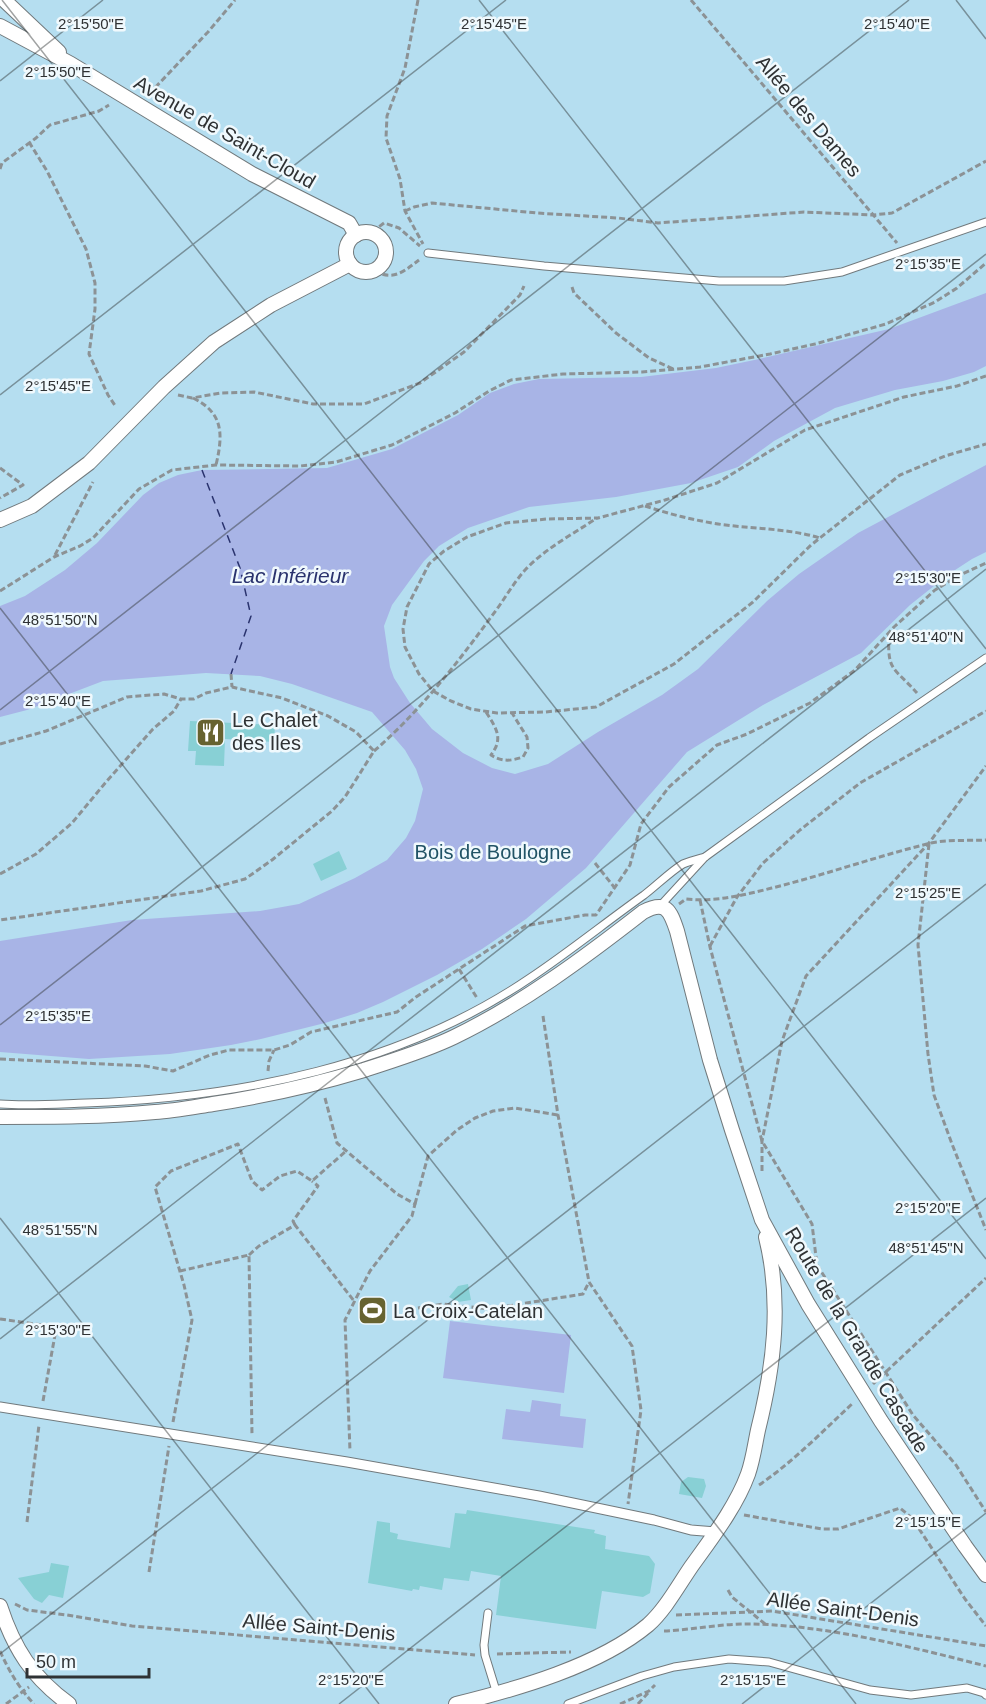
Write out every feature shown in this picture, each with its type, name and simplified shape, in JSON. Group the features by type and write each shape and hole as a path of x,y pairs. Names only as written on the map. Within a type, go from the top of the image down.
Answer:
{"street":[{"name":"Avenue de Saint-Cloud","path":"4,0 71,64"},
{"name":"Avenue de Saint-Cloud","path":"0,26 71,64 252,174 349,223 356,235"},
{"path":"363,232 372,232 386,247 386,256 382,264 374,271 361,271 350,264 346,257 346,250 350,239 363,232"},
{"path":"0,520 32,506 89,464 164,387 214,342 271,305 350,264"},
{"path":"0,1117 134,1114 207,1105 264,1096 312,1085 411,1055 490,1019 553,979 643,912 660,906"},
{"name":"Route de la Grande Cascade","path":"660,906 669,912 677,931 710,1059 762,1220 808,1304 881,1421 964,1546 986,1575"},
{"path":"456,1704 497,1694 593,1660 633,1635 649,1624 660,1612 716,1532 748,1474 770,1372 776,1301 774,1278 762,1220"},
{"path":"0,1407 347,1462 539,1496 691,1530 716,1532"},
{"path":"4,1604 8,1631 18,1650 40,1679 69,1704"}],"lane":[{"path":"428,254 707,280 784,281 842,272 986,222"},
{"path":"660,906 705,856 986,658"},
{"path":"0,1104 122,1102 198,1094 266,1083 332,1068 413,1041 483,1007 529,979 682,865 705,856"},
{"path":"488,1613 485,1655 497,1694"},
{"path":"568,1704 642,1676 674,1667 729,1659 769,1662 870,1690 911,1695 967,1688 986,1695"}],"path":[{"path":"138,106 235,0"},
{"path":"418,0 405,68 387,116 386,138 400,179 405,211 428,254"},
{"name":"Allée des Dames","path":"691,0 904,251"},
{"path":"0,169 1,162 50,125 99,111 124,97"},
{"path":"29,142 47,171 86,249 95,283 95,309 89,354 116,407"},
{"path":"405,211 432,203 658,223 804,212 873,215 892,213 986,161"},
{"path":"372,232 384,223 399,228 428,254"},
{"path":"374,271 383,275 400,274 428,254"},
{"path":"0,591 54,557 93,538 139,489 172,470 216,465 300,466 336,462 392,445 511,380 563,374 642,372 700,367 833,339 886,324 935,302 957,288 986,263"},
{"path":"980,268 986,269"},
{"path":"192,398 221,393 254,392 313,404 364,404 420,383 464,352 520,295 524,286"},
{"path":"572,287 574,293 616,333 649,358 674,369"},
{"path":"986,376 957,386 904,397 805,430 717,483 665,500 598,518 506,523 466,537 429,564 407,607 403,629 405,647 419,674 434,691 471,709 545,712 596,707 674,664 753,602 820,538 900,475 945,456 986,444"},
{"path":"178,395 192,398 210,409 216,417 220,432 216,465"},
{"path":"0,468 23,485 0,498"},
{"path":"54,557 93,482"},
{"path":"645,505 671,514 719,524 768,528 820,538"},
{"path":"0,920 201,891 245,879 332,811 345,797 374,751 434,691 526,569 555,545 598,518"},
{"path":"0,1059 145,1066 173,1071 210,1055 229,1050 274,1050 290,1045 311,1032 397,1012 416,997 525,926 596,915 630,865 641,824 669,787 717,746 810,703 855,670 894,627 935,590 986,563"},
{"path":"889,633 890,663 896,673 905,679 924,701"},
{"path":"231,674 232,687"},
{"path":"0,744 46,731 127,698 164,694 181,699 194,699 206,693 232,687 282,698 328,716 357,732 374,751"},
{"path":"0,874 36,854 72,823 145,738 174,711 181,699"},
{"path":"485,711 498,735 496,748 491,755 497,759 512,761 523,757 528,748 527,737 512,712"},
{"path":"710,947 737,897 763,863 800,830 860,783 986,711"},
{"path":"762,1175 762,1141 782,1041 806,976 929,843 986,766"},
{"path":"686,899 737,897 825,875 929,843 986,840"},
{"path":"929,843 918,945 934,1095 986,1230"},
{"path":"595,863 614,887"},
{"path":"700,900 710,947 762,1141 812,1224 817,1265 913,1416 956,1465 986,1512"},
{"path":"459,969 483,1007"},
{"path":"543,1016 558,1115 590,1282 632,1346 642,1410 627,1515"},
{"path":"326,1098 337,1143 397,1194 415,1204"},
{"path":"347,1462 351,1449 345,1320 370,1271 411,1216 428,1156 457,1130 475,1118 493,1111 515,1108 558,1115"},
{"path":"149,1572 192,1320 155,1187 171,1171 238,1144 252,1181 262,1190 280,1176 297,1172 318,1186 293,1221 295,1226 354,1302"},
{"path":"312,1181 346,1151"},
{"path":"180,1271 249,1256 260,1246 295,1226"},
{"path":"249,1256 252,1447"},
{"path":"418,1308 443,1304 489,1309 583,1294 590,1282"},
{"path":"0,1319 56,1327"},
{"path":"741,1514 822,1529 838,1529 900,1508 912,1518 965,1599 986,1626"},
{"path":"728,1590 732,1597 766,1625"},
{"name":"Allée Saint-Denis","path":"4,1604 27,1610 132,1626 485,1655 578,1652"},
{"name":"Allée Saint-Denis","path":"660,1612 674,1615 772,1611 986,1646"},
{"path":"661,1631 746,1624 791,1626 841,1633 986,1666"},
{"path":"0,1651 8,1670 22,1692 34,1704"},
{"path":"638,1704 674,1667"},
{"path":"6,1704 40,1679"},
{"path":"620,1704 649,1691"}],"green space":[{"name":"Bois de Boulogne","path":"0,0 986,0 986,1704 0,1704"}],"water":[{"name":"Lac Inférieur","path":"986,293 986,366 974,372 943,381 895,390 835,408 774,441 738,467 691,483 616,497 529,507 468,528 439,546 424,561 392,605 384,626 390,667 394,678 410,703 432,729 463,753 492,768 515,774 548,764 662,695 698,669 767,601 799,574 858,533 986,465 986,552 949,574 910,605 861,653 763,705 687,752 586,868 526,919 482,949 437,975 383,1002 325,1023 231,1045 170,1054 89,1059 0,1052 0,941 132,920 260,911 299,904 387,860 406,838 415,821 423,789 416,769 405,750 372,712 292,684 260,676 206,673 103,681 27,710 0,717 0,606 25,596 65,570 97,543 143,495 159,483 178,475 202,470 327,468 392,449 458,415 490,393 514,384 539,379 641,377 716,368 889,329"},
{"path":"450,1321 571,1335 564,1393 443,1378"},
{"path":"532,1400 561,1404 560,1416 586,1419 583,1448 502,1439 506,1409 530,1412"}],"building":[{"path":"190,721 275,725 274,742 225,739 224,766 195,765 196,751 188,751"},
{"path":"339,851 347,869 321,881 313,864"},
{"path":"468,1284 471,1300 458,1302 449,1297 458,1286"},
{"path":"688,1477 704,1479 706,1486 702,1498 679,1494 681,1482"},
{"path":"467,1510 595,1530 594,1533 606,1536 605,1549 649,1556 655,1564 650,1593 643,1597 602,1591 596,1629 496,1615 501,1576 471,1571 469,1581 444,1578 442,1590 420,1586 419,1590 413,1589 412,1591 368,1583 377,1521 390,1523 390,1532 398,1534 397,1539 450,1548 455,1513 466,1514"},
{"path":"51,1563 69,1566 63,1598 49,1595 42,1603 34,1599 18,1578 49,1572"}],"ferry route":[{"path":"202,470 240,568 251,616 231,674"}],"place":[{"name":"Le Chalet des Iles","path":"211,732"},
{"name":"La Croix-Catelan","path":"372,1311"}]}
